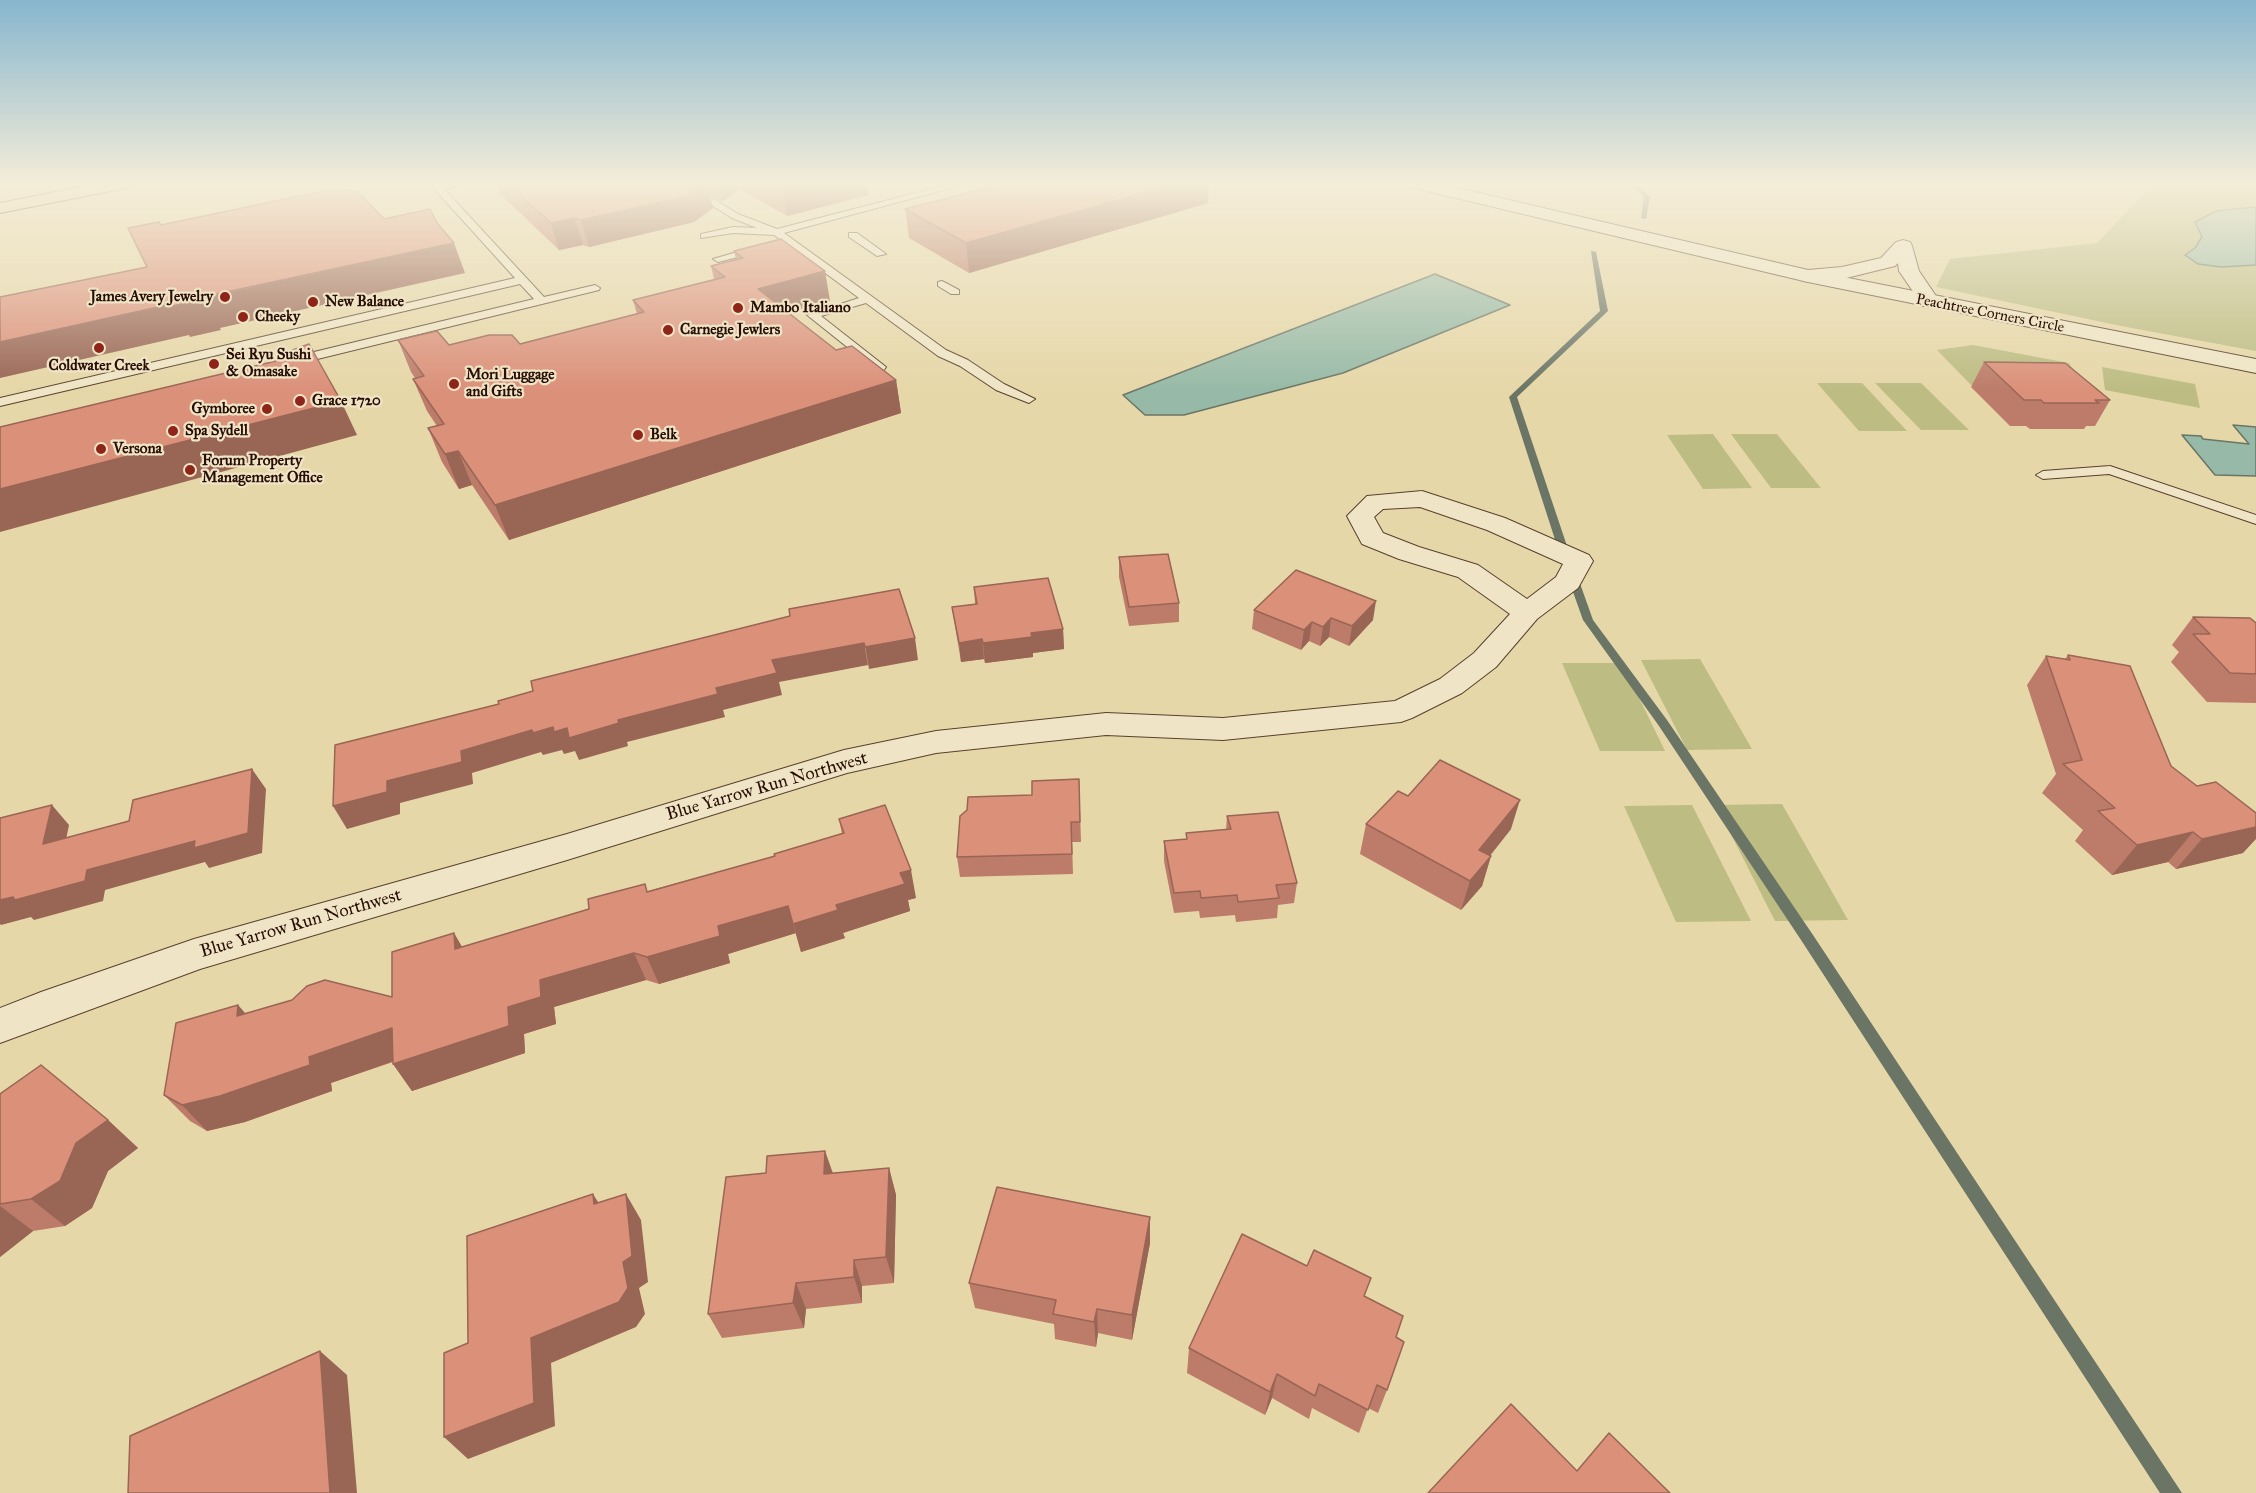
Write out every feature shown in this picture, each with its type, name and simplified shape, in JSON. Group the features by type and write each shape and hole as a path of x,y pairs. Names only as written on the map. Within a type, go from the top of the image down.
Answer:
{"street":[{"name":"Peachtree Corners Circle","path":"1705,252 1870,290 2256,366"},
{"path":"1870,290 1888,262 1898,252"},
{"path":"1904,252 1909,272 1930,302"},
{"path":"1808,276 1842,273 1888,262"},
{"name":"Blue Yarrow Run Northwest","path":"0,1026 194,955 578,843 844,762 936,742 1106,724 1223,729 1401,711 1451,686 1485,660 1527,613 1568,582 1579,561 1496,524 1422,499 1376,502 1360,516 1372,538 1409,553 1468,571 1527,613"}],"lane":[{"path":"496,252 542,301"},
{"path":"718,259 749,252"},
{"path":"803,252 942,353 964,363 1000,387 1029,399"},
{"path":"878,252 881,254"},
{"path":"0,402 522,280"},
{"path":"942,284 955,292"},
{"path":"276,365 595,288"},
{"path":"868,299 813,315 880,367"},
{"path":"2043,475 2110,470 2256,520"}],"green space":[{"path":"2017,252 2256,252 2256,351 2121,326 1936,287 1950,259"},
{"path":"1973,345 2069,363 2085,388 1971,385 1937,350"},
{"path":"2102,367 2195,384 2200,408 2105,390"},
{"path":"1817,383 1862,383 1907,431 1859,431"},
{"path":"1875,383 1921,383 1969,430 1921,430"},
{"path":"1713,434 1752,488 1703,489 1667,435"},
{"path":"1731,434 1777,434 1821,488 1771,488"},
{"path":"1700,659 1752,749 1687,750 1641,660"},
{"path":"1562,663 1622,663 1665,751 1600,751"},
{"path":"1782,804 1848,920 1775,921 1716,805"},
{"path":"1692,805 1751,921 1676,922 1624,806"}],"shaded area":[{"path":"2190,252 2256,252 2256,265 2221,267 2198,264 2185,255"},
{"path":"1435,274 1510,305 1343,373 1184,415 1145,415 1123,395"},
{"path":"2233,425 2256,427 2256,476 2215,475 2182,435 2249,444"}],"building":[{"path":"140,252 414,252 0,342 0,297 147,267"},
{"name":"Belk","path":"735,252 798,252 825,271 758,289 836,350 852,346 896,380 495,505 458,451 445,454 428,428 444,424 413,379 424,376 398,340 437,331 449,345 489,335 512,335 520,344 644,312 633,300 725,277 711,266 743,258"},
{"path":"309,344 341,401 0,489 0,427 280,360 290,351"},
{"path":"1984,362 2065,363 2110,400 2095,400 2099,403 2044,403 2041,400 2024,400"},
{"path":"1168,554 1179,603 1129,607 1119,557"},
{"path":"1296,570 1376,601 1352,626 1331,618 1323,627 1312,622 1304,630 1254,610"},
{"path":"1048,578 1063,629 1031,633 1032,637 983,643 982,639 959,643 952,607 977,604 974,587"},
{"path":"899,589 915,638 865,647 864,643 772,660 777,673 716,688 718,694 618,720 619,723 569,738 567,728 554,732 553,727 533,733 532,730 461,751 462,762 387,781 387,792 333,806 335,745 499,704 498,701 533,691 531,681 790,616 789,609"},
{"path":"2193,617 2250,618 2256,623 2256,674 2230,673 2193,634 2210,634"},
{"path":"2068,655 2130,666 2171,766 2197,786 2216,782 2256,813 2256,827 2202,839 2193,832 2137,845 2098,811 2115,808 2063,764 2082,760 2046,656 2070,660"},
{"path":"1440,760 1520,800 1479,850 1491,856 1470,881 1366,824 1398,791 1408,796"},
{"path":"252,769 248,833 194,848 195,841 87,870 85,881 15,900 13,897 0,900 0,818 52,805 43,844 129,821 133,800"},
{"path":"1079,779 1080,822 1071,822 1072,854 957,857 960,816 967,810 968,797 1032,795 1032,781"},
{"path":"885,805 911,870 900,873 905,884 836,905 838,910 793,924 788,906 718,926 720,936 647,957 634,953 540,980 541,997 508,1007 509,1026 393,1064 392,1028 309,1057 310,1065 220,1096 182,1105 164,1095 176,1023 238,1005 237,1016 292,1000 307,986 325,980 392,997 392,952 454,933 455,949 589,909 588,899 645,884 647,892 775,856 774,854 844,833 839,819"},
{"path":"1278,812 1297,883 1276,885 1279,898 1238,902 1237,895 1201,898 1200,891 1174,893 1164,841 1187,839 1186,833 1231,829 1227,816"},
{"path":"41,1065 108,1120 76,1143 60,1181 31,1199 0,1204 0,1094"},
{"path":"825,1151 824,1174 889,1168 886,1257 854,1260 854,1277 796,1283 793,1303 708,1314 726,1177 766,1173 767,1156"},
{"path":"997,1187 1150,1217 1132,1315 1097,1309 1094,1322 1053,1314 1056,1300 969,1283"},
{"path":"593,1194 594,1204 626,1194 632,1256 623,1262 628,1288 619,1302 531,1338 534,1403 444,1437 444,1353 468,1343 467,1236"},
{"path":"1242,1234 1307,1266 1314,1250 1371,1278 1364,1296 1403,1316 1396,1337 1404,1342 1387,1390 1377,1385 1368,1410 1319,1384 1315,1396 1277,1374 1270,1392 1189,1348"},
{"path":"320,1351 330,1493 128,1493 130,1436"},
{"path":"1511,1404 1577,1471 1609,1433 1670,1493 1428,1493"}],"waterway":[{"path":"1565,555 1513,397 1604,311 1593,252"},
{"path":"1572,575 1588,620 1663,723 1808,939 2172,1493"}],"place":[{"name":"James Avery Jewelry","path":"225,297"},
{"name":"New Balance","path":"313,302"},
{"name":"Mambo Italiano","path":"738,308"},
{"name":"Cheeky","path":"243,317"},
{"name":"Carnegie Jewlers","path":"668,330"},
{"name":"Coldwater Creek","path":"99,348"},
{"name":"Sei Ryu Sushi & Omasake","path":"214,364"},
{"name":"Mori Luggage and Gifts","path":"454,384"},
{"name":"Grace 1720","path":"300,401"},
{"name":"Gymboree","path":"267,409"},
{"name":"Spa Sydell","path":"173,431"},
{"name":"Belk","path":"638,435"},
{"name":"Versona","path":"101,449"},
{"name":"Forum Property Management Office","path":"190,470"}]}
